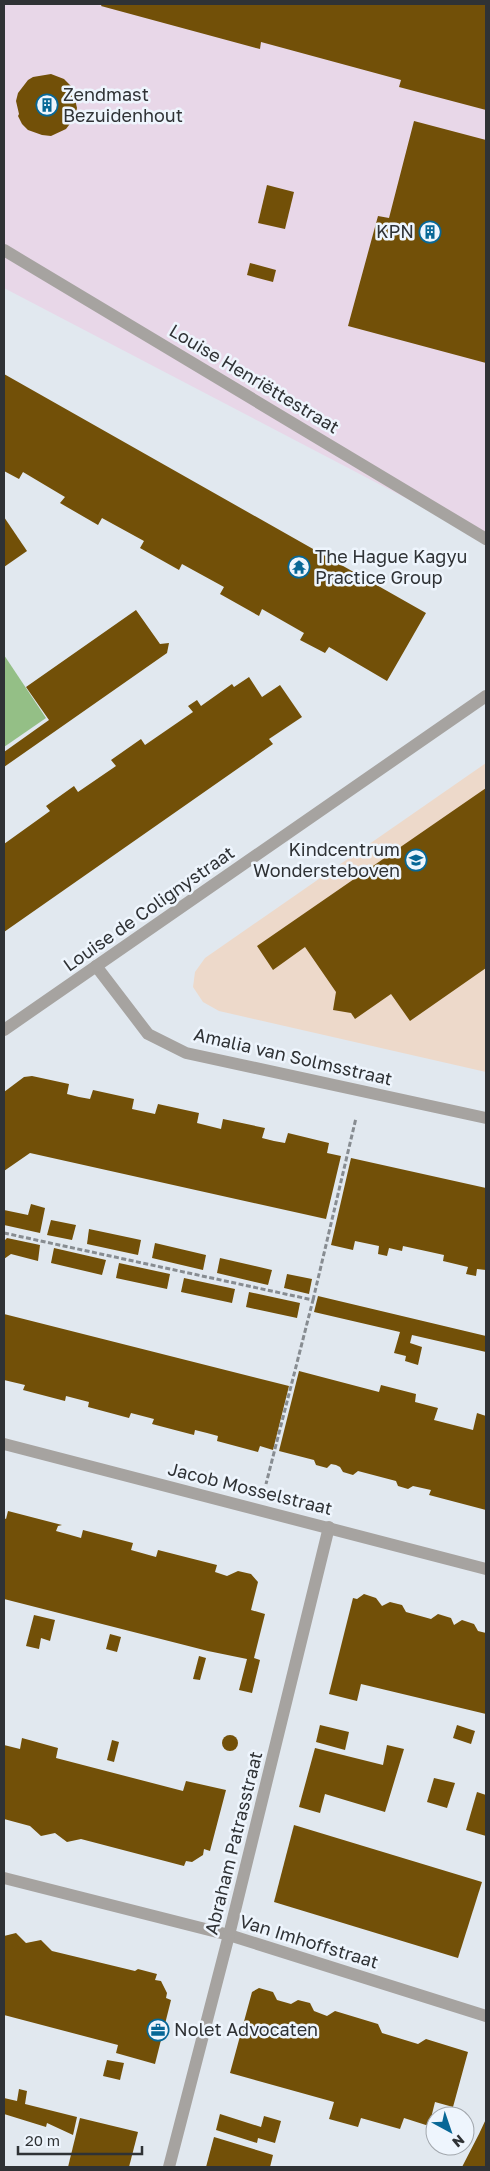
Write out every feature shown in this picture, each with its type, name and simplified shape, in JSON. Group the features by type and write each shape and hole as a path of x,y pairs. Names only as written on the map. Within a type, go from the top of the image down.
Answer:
{"street":[{"name":"Louise Henriëttestraat","path":"4,250 486,539"},
{"name":"Louise de Colignystraat","path":"4,1030 486,696"},
{"name":"Amalia van Solmsstraat","path":"96,966 148,1034 186,1052 486,1118"},
{"name":"Jacob Mosselstraat","path":"4,1444 486,1569"},
{"name":"Abraham Patrasstraat","path":"169,2167 229,1935 330,1527"},
{"name":"Van Imhoffstraat","path":"4,1878 229,1935 486,2016"}],"path":[{"path":"260,1509 357,1116"},
{"path":"4,1233 313,1300"}],"shaded area":[{"path":"4,4 486,4 486,540 4,288"},
{"name":"Kindcentrum Wondersteboven","path":"486,763 486,1072 219,1011 203,1002 193,987 195,972 205,958"}],"green space":[{"path":"4,655 46,718 4,747"}],"building":[{"path":"102,4 486,4 486,110 399,87 401,80 261,42 260,49 101,6"},
{"name":"Zendmast Bezuidenhout","path":"51,74 64,79 71,86 75,94 77,108 75,117 66,129 51,136 28,130 22,124 18,116 16,101 18,93 28,80 33,77"},
{"name":"KPN","path":"414,121 486,140 486,363 348,326 378,216 389,218"},
{"path":"267,185 294,192 285,229 258,223"},
{"path":"250,263 276,270 273,282 247,275"},
{"path":"4,374 426,613 387,681 329,647 325,653 300,640 304,633 262,609 259,616 220,594 224,587 182,564 179,570 140,548 144,541 102,518 98,525 60,503 65,497 23,472 19,479 4,471"},
{"path":"4,517 27,551 4,567"},
{"path":"136,610 160,644 169,643 167,653 4,767 4,752 49,720 26,687"},
{"path":"249,677 262,697 280,685 302,717 269,739 273,744 4,932 4,844 50,811 46,806 74,786 78,792 116,766 111,760 141,739 145,745 193,712 188,706 197,700 201,706 232,684 234,687"},
{"path":"486,788 486,968 410,1021 391,994 355,1019 351,1013 333,1010 336,992 305,947 273,970 257,946"},
{"path":"32,1076 69,1084 67,1094 79,1097 90,1099 93,1090 134,1099 132,1109 155,1114 158,1104 199,1113 197,1123 221,1129 223,1119 265,1128 262,1138 274,1141 285,1143 288,1133 329,1143 327,1153 341,1156 326,1219 30,1153 4,1171 4,1092 24,1077"},
{"path":"351,1158 486,1188 486,1270 477,1269 476,1276 466,1274 468,1267 443,1261 444,1255 403,1246 402,1251 389,1248 387,1256 378,1254 379,1246 355,1241 353,1250 331,1245"},
{"path":"31,1204 45,1208 40,1233 4,1225 4,1210 28,1215"},
{"path":"51,1220 76,1225 72,1240 47,1235"},
{"path":"89,1229 141,1240 138,1255 87,1244"},
{"path":"7,1238 40,1245 38,1261 11,1254 4,1259 4,1241"},
{"path":"155,1243 206,1255 203,1270 152,1258"},
{"path":"54,1248 106,1260 102,1275 51,1263"},
{"path":"220,1258 272,1270 268,1285 217,1273"},
{"path":"119,1263 170,1274 167,1289 116,1278"},
{"path":"287,1274 312,1279 309,1294 284,1288"},
{"path":"184,1278 235,1289 232,1303 181,1292"},
{"path":"249,1292 300,1303 297,1318 246,1307"},
{"path":"318,1296 486,1336 486,1352 412,1335 410,1343 422,1347 418,1365 405,1361 406,1356 394,1353 400,1332 314,1312"},
{"path":"4,1314 289,1386 273,1450 260,1446 258,1452 217,1441 218,1436 207,1433 195,1430 194,1435 152,1424 154,1419 131,1413 129,1418 88,1407 89,1402 66,1396 65,1401 23,1390 25,1385 4,1380"},
{"path":"299,1371 379,1392 381,1385 416,1394 415,1402 438,1408 434,1420 473,1430 477,1413 486,1416 486,1510 429,1495 431,1490 413,1486 408,1489 398,1486 396,1481 358,1471 353,1475 343,1472 336,1465 331,1464 327,1468 316,1465 314,1460 279,1451"},
{"path":"8,1511 62,1525 58,1526 56,1531 81,1538 83,1530 133,1543 131,1550 156,1557 158,1550 217,1565 215,1572 227,1576 238,1571 251,1574 258,1582 251,1610 265,1614 254,1658 260,1660 252,1693 239,1690 247,1659 208,1651 4,1599 4,1518 6,1519"},
{"path":"364,1594 376,1598 382,1606 390,1602 402,1605 406,1612 431,1619 438,1614 451,1618 454,1625 462,1620 474,1624 478,1631 486,1633 486,1714 361,1684 357,1701 329,1694 353,1598 357,1599"},
{"path":"34,1615 55,1620 50,1641 41,1638 39,1649 26,1646"},
{"path":"110,1634 121,1637 117,1652 106,1649"},
{"path":"199,1656 206,1658 200,1680 193,1679"},
{"path":"320,1725 349,1732 345,1750 316,1742"},
{"path":"457,1725 475,1731 471,1744 453,1738"},
{"path":"230,1735 236,1737 238,1743 236,1749 230,1751 224,1749 222,1743 224,1737"},
{"path":"22,1738 58,1748 56,1758 183,1791 186,1781 226,1790 210,1851 204,1849 203,1855 192,1862 186,1861 184,1866 81,1839 67,1842 55,1833 41,1836 30,1826 4,1819 4,1745 20,1749"},
{"path":"112,1740 119,1742 114,1762 107,1760"},
{"path":"387,1745 404,1749 385,1812 325,1794 320,1813 299,1807 315,1748 383,1765"},
{"path":"434,1778 455,1783 447,1808 427,1802"},
{"path":"477,1792 486,1795 486,1836 466,1830"},
{"path":"294,1825 482,1882 458,1958 274,1902"},
{"path":"16,1933 26,1943 41,1940 52,1951 135,1971 138,1969 157,1974 155,1980 161,1981 167,1993 166,1998 171,2000 155,2064 116,2053 118,2045 4,2015 4,1936"},
{"path":"259,1988 273,1992 277,2000 291,2004 298,2000 310,2003 314,2011 327,2016 335,2011 378,2024 382,2033 418,2044 426,2039 468,2052 453,2106 435,2102 434,2106 425,2106 425,2125 404,2118 400,2129 361,2118 358,2127 329,2119 334,2102 230,2073 252,1992"},
{"path":"107,2060 124,2063 120,2080 103,2076"},
{"path":"19,2089 27,2091 25,2104 77,2117 73,2135 47,2123 46,2127 4,2114 4,2098 17,2101"},
{"path":"220,2114 261,2127 264,2116 281,2121 275,2143 258,2138 257,2143 216,2130"},
{"path":"80,2118 138,2132 129,2167 68,2167"},
{"path":"486,2119 486,2167 462,2167 468,2156 475,2156 475,2142"},
{"path":"214,2137 273,2155 270,2167 206,2167"}],"place":[{"name":"Zendmast Bezuidenhout","path":"47,105"},
{"name":"KPN","path":"430,232"},
{"name":"The Hague Kagyu Practice Group","path":"299,567"},
{"name":"Kindcentrum Wondersteboven","path":"416,860"},
{"name":"Nolet Advocaten","path":"158,2030"}]}
